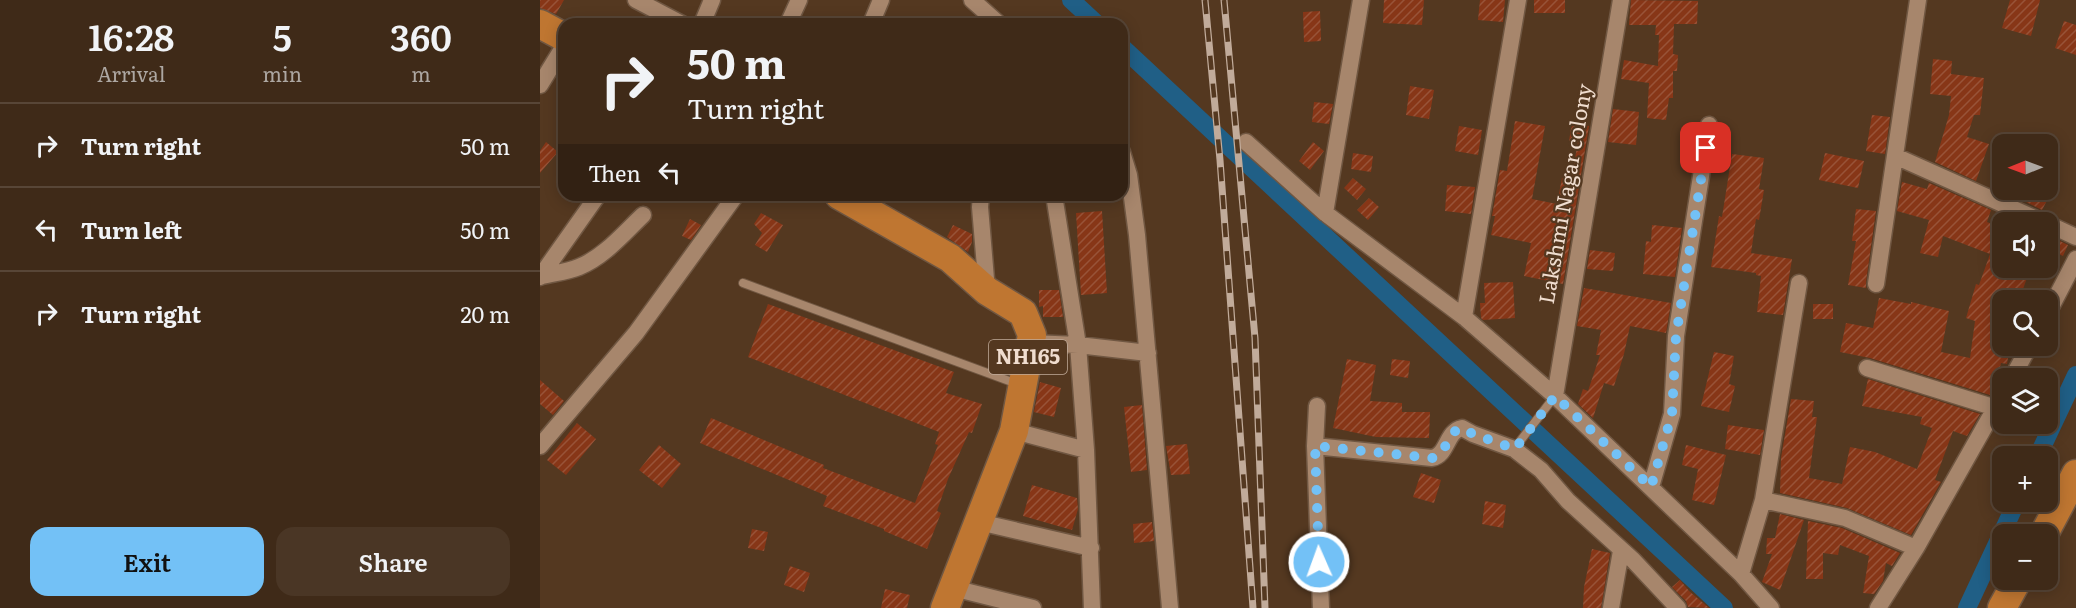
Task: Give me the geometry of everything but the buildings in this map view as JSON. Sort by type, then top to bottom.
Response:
[{"type":"highway","points":[[540,24],[558,34]]},
{"type":"highway","name":"NH165","points":[[850,201],[950,258],[987,291],[1023,313],[1032,335],[1014,431],[949,598]]},
{"type":"highway","points":[[2049,524],[2076,474]]},
{"type":"highway","points":[[2002,608],[2012,590]]},
{"type":"street","points":[[704,18],[712,0]]},
{"type":"street","points":[[792,18],[799,0]]},
{"type":"street","points":[[874,18],[881,0]]},
{"type":"street","points":[[972,0],[992,18]]},
{"type":"street","points":[[1325,213],[1361,0]]},
{"type":"street","points":[[1464,317],[1518,0]]},
{"type":"street","name":"Lakshmi Nagar colony","points":[[1555,396],[1622,0]]},
{"type":"street","points":[[1876,284],[1918,0]]},
{"type":"street","points":[[644,2],[672,18]]},
{"type":"street","points":[[540,86],[558,56]]},
{"type":"street","points":[[1651,487],[1672,414],[1676,336],[1710,125]]},
{"type":"street","points":[[1246,142],[1325,213],[1464,317],[1555,396],[1741,574],[1770,608]]},
{"type":"street","points":[[1895,156],[2021,212]]},
{"type":"street","points":[[1128,172],[1137,235],[1170,608]]},
{"type":"street","points":[[541,276],[594,201]]},
{"type":"street","points":[[540,446],[636,333],[732,201]]},
{"type":"street","points":[[980,201],[987,291]]},
{"type":"street","points":[[1055,201],[1078,345],[1086,450],[1092,608]]},
{"type":"street","points":[[541,276],[580,267],[591,261],[643,215]]},
{"type":"street","points":[[2058,229],[2076,237]]},
{"type":"street","points":[[2058,293],[2076,259]]},
{"type":"street","points":[[1741,574],[1763,500],[1799,283]]},
{"type":"street","points":[[1031,343],[1078,345],[1148,353]]},
{"type":"street","points":[[1867,369],[1992,400]]},
{"type":"street","points":[[1317,406],[1315,446],[1321,608]]},
{"type":"street","points":[[1878,608],[1916,548],[1992,416]]},
{"type":"street","points":[[1315,446],[1432,458],[1440,455],[1452,435],[1457,429],[1462,428],[1515,449],[1542,470],[1568,501],[1633,560],[1678,608]]},
{"type":"street","points":[[1014,431],[1086,450]]},
{"type":"street","points":[[1763,500],[1845,518],[1916,548]]},
{"type":"street","points":[[979,522],[1091,548]]},
{"type":"street","points":[[1611,608],[1621,551]]},
{"type":"street","points":[[949,598],[1033,608]]},
{"type":"lane","points":[[743,283],[1023,386]]},
{"type":"lane","points":[[1515,449],[1555,396]]},
{"type":"waterway","points":[[1071,0],[1090,18]]},
{"type":"waterway","points":[[1128,53],[1724,608]]},
{"type":"waterway","points":[[2043,446],[2076,375]]},
{"type":"waterway","points":[[1967,608],[2012,512]]},
{"type":"railway","points":[[1205,0],[1220,160],[1253,608]]},
{"type":"railway","points":[[1224,0],[1255,338],[1265,608]]},
{"type":"route","points":[[1319,562],[1315,446],[1432,458],[1440,455],[1452,435],[1457,429],[1462,428],[1515,449],[1555,396],[1651,487],[1672,414],[1676,336],[1706,148]]}]
